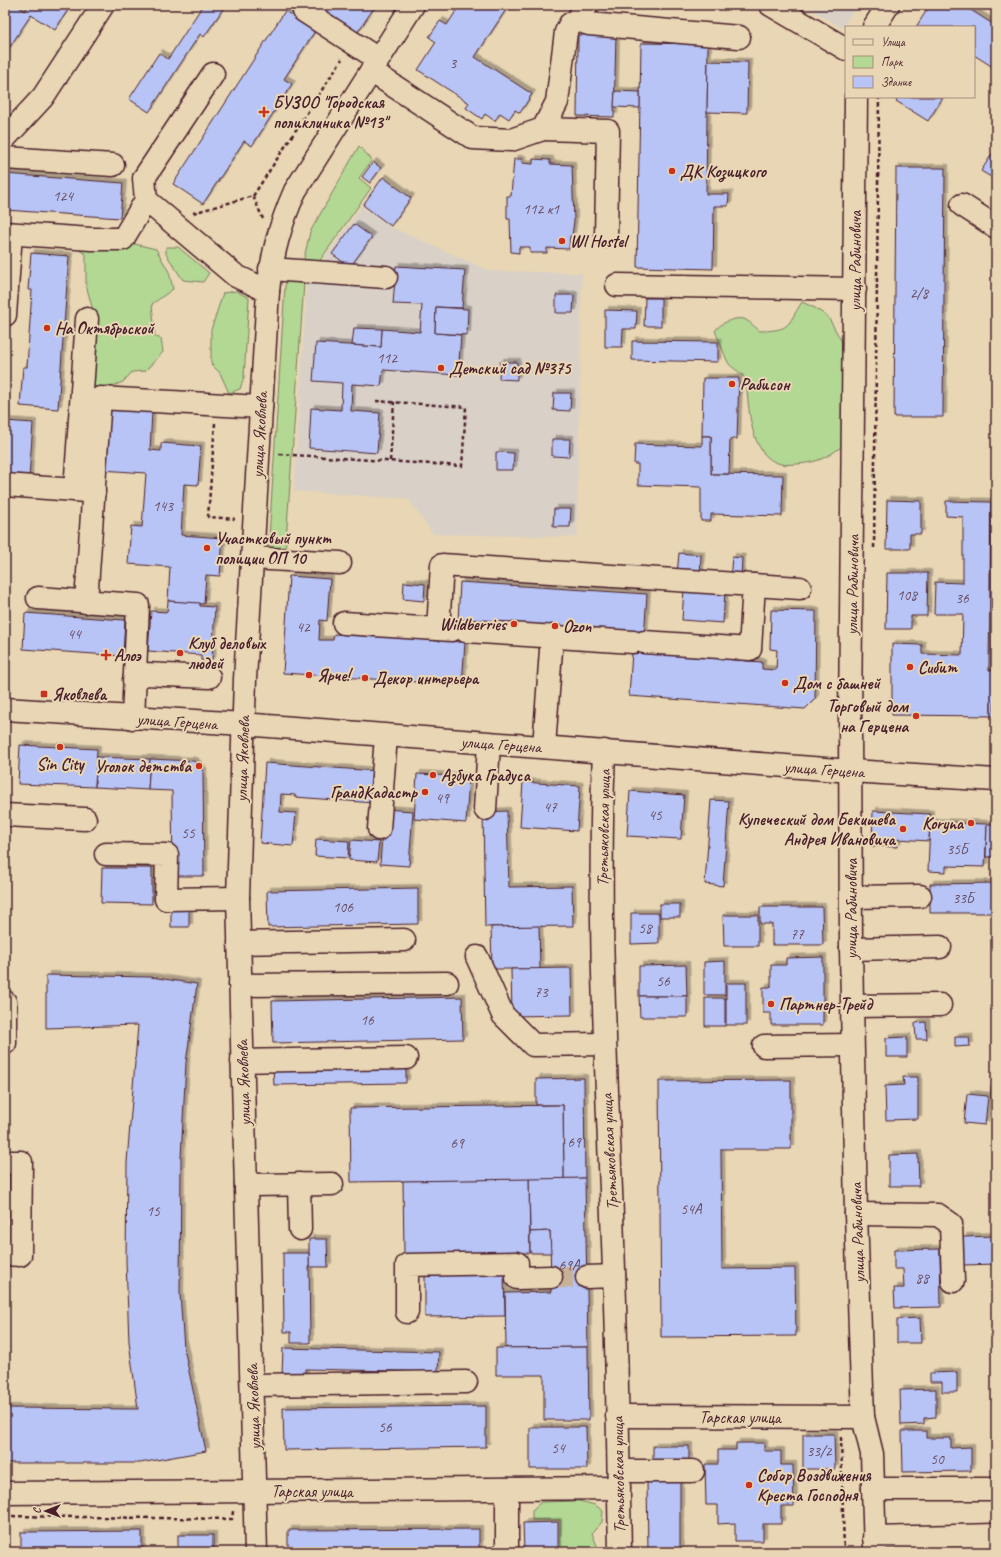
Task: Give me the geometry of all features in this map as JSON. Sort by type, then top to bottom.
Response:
[{"type":"street","points":[[5,138],[43,97],[103,5]]},
{"type":"street","points":[[308,5],[304,11],[353,43],[374,65],[473,138],[511,140],[543,129],[608,132],[606,236]]},
{"type":"street","name":"улица Яковлева","points":[[256,1552],[238,898],[243,724],[270,269],[282,220],[295,191],[413,5]]},
{"type":"street","points":[[771,5],[845,48]]},
{"type":"street","points":[[875,26],[888,5]]},
{"type":"street","points":[[543,129],[557,102],[566,32],[570,24],[582,12],[589,24],[739,37]]},
{"type":"street","points":[[5,315],[8,234],[91,239],[124,239],[146,200],[144,178],[213,74]]},
{"type":"street","name":"улица Рабиновича","points":[[856,98],[851,771],[852,1045],[863,1417],[872,1454],[874,1545]]},
{"type":"street","points":[[5,158],[113,165]]},
{"type":"street","points":[[146,200],[236,276],[268,291]]},
{"type":"street","points":[[962,205],[996,227]]},
{"type":"street","points":[[270,269],[386,277]]},
{"type":"street","points":[[617,285],[855,289]]},
{"type":"street","points":[[86,602],[84,491],[87,319]]},
{"type":"street","points":[[84,491],[100,398],[261,407]]},
{"type":"street","points":[[5,485],[84,491]]},
{"type":"street","points":[[252,558],[340,564]]},
{"type":"street","points":[[454,630],[442,565],[800,588]]},
{"type":"street","points":[[344,623],[750,649],[754,585]]},
{"type":"street","points":[[38,598],[138,606],[133,718]]},
{"type":"street","points":[[544,747],[552,636]]},
{"type":"street","points":[[134,680],[145,674],[209,677]]},
{"type":"street","name":"улица Герцена","points":[[5,708],[133,718],[243,724],[851,771],[996,780]]},
{"type":"street","points":[[379,829],[386,736]]},
{"type":"street","points":[[485,809],[489,744]]},
{"type":"street","name":"Третьяковская улица","points":[[604,751],[601,845],[604,1044],[614,1276],[620,1552]]},
{"type":"street","points":[[5,815],[85,819]]},
{"type":"street","points":[[106,854],[167,855],[166,899],[238,898]]},
{"type":"street","points":[[851,897],[920,896]]},
{"type":"street","points":[[239,943],[404,940]]},
{"type":"street","points":[[851,949],[940,947]]},
{"type":"street","points":[[477,957],[504,1015],[533,1045],[604,1044]]},
{"type":"street","points":[[240,986],[447,982]]},
{"type":"street","points":[[5,1002],[5,1043]]},
{"type":"street","points":[[852,1006],[940,1005]]},
{"type":"street","points":[[764,1046],[852,1045]]},
{"type":"street","points":[[242,1061],[406,1058]]},
{"type":"street","points":[[5,1162],[21,1162],[20,1254],[5,1254]]},
{"type":"street","points":[[300,1184],[300,1229]]},
{"type":"street","points":[[246,1185],[332,1184]]},
{"type":"street","points":[[856,1214],[938,1215],[951,1224],[954,1281]]},
{"type":"street","points":[[407,1312],[407,1265],[518,1263],[518,1278],[551,1278]]},
{"type":"street","points":[[587,1277],[614,1276]]},
{"type":"street","points":[[252,1385],[466,1382]]},
{"type":"street","name":"Тарская улица","points":[[617,1416],[863,1417]]},
{"type":"street","name":"Тарская улица","points":[[5,1493],[507,1489],[619,1479],[694,1470]]},
{"type":"street","points":[[507,1489],[507,1552]]},
{"type":"street","points":[[873,1489],[996,1489]]},
{"type":"street","points":[[874,1545],[996,1535]]},
{"type":"path","points":[[170,219],[253,196],[353,43]]},
{"type":"path","points":[[874,556],[879,98]]},
{"type":"path","points":[[253,196],[264,223]]},
{"type":"path","points":[[279,454],[462,466],[466,407],[376,401]]},
{"type":"path","points":[[390,461],[394,402]]},
{"type":"path","points":[[216,404],[208,517],[237,520]]},
{"type":"path","points":[[841,1434],[844,1552]]},
{"type":"path","points":[[5,1516],[232,1519]]},
{"type":"shaded area","points":[[804,5],[857,5],[842,28]]},
{"type":"shaded area","name":"Детский сад №375","points":[[362,206],[391,227],[490,271],[582,273],[577,537],[433,534],[408,499],[294,491],[307,282]]},
{"type":"green space","points":[[359,146],[372,160],[359,178],[371,188],[304,283],[285,555],[268,554],[285,286],[289,273],[303,263],[310,232]]},
{"type":"green space","points":[[120,227],[135,244],[156,249],[169,272],[173,289],[152,304],[155,336],[161,339],[163,352],[145,371],[132,372],[123,382],[97,392],[91,404],[89,340],[93,310],[86,285],[86,254],[42,230]]},
{"type":"green space","points":[[166,247],[178,247],[209,273],[203,282],[183,280],[166,254]]},
{"type":"green space","points":[[236,291],[249,298],[244,377],[240,389],[229,393],[220,373],[211,364],[211,330],[223,293]]},
{"type":"green space","points":[[802,302],[815,308],[828,317],[842,342],[841,447],[826,457],[815,461],[781,464],[770,459],[762,452],[753,429],[750,416],[746,380],[729,364],[715,331],[724,323],[740,319],[746,320],[760,331],[777,330],[783,328],[790,322]]},
{"type":"green space","points":[[579,1501],[595,1505],[603,1511],[602,1522],[592,1533],[597,1546],[597,1552],[560,1552],[560,1520],[532,1520],[532,1510],[541,1502]]},
{"type":"building","points":[[5,5],[16,5],[25,11],[29,5],[71,5],[55,30],[31,15],[5,54]]},
{"type":"building","points":[[203,5],[216,5],[223,9],[204,37],[200,34],[149,112],[129,99],[159,53],[168,59]]},
{"type":"building","points":[[324,5],[376,5],[355,36],[319,13]]},
{"type":"building","points":[[460,5],[509,5],[475,57],[532,94],[520,113],[515,110],[509,119],[500,113],[495,121],[485,114],[482,119],[466,108],[469,103],[418,70],[436,42],[429,37],[440,21],[447,25]]},
{"type":"building","points":[[930,5],[963,5],[996,26],[996,69],[975,56],[975,26],[917,26]]},
{"type":"building","points":[[285,11],[315,31],[284,79],[292,84],[252,146],[244,141],[203,204],[173,184]]},
{"type":"building","points":[[578,35],[616,35],[614,117],[577,116]]},
{"type":"building","name":"ДК Козицкого","points":[[641,43],[708,44],[706,194],[729,194],[728,206],[714,206],[713,269],[637,267]]},
{"type":"building","points":[[708,61],[748,62],[747,113],[707,112]]},
{"type":"building","points":[[615,91],[640,92],[640,108],[614,107]]},
{"type":"building","points":[[898,98],[942,98],[928,121],[896,101]]},
{"type":"building","points":[[992,154],[996,156],[996,180],[981,171]]},
{"type":"building","points":[[514,159],[522,159],[522,163],[533,164],[533,159],[550,160],[550,164],[572,165],[574,221],[572,236],[570,236],[569,249],[547,248],[547,253],[530,253],[530,247],[519,247],[519,253],[511,252],[510,219],[507,219],[507,196],[511,196]]},
{"type":"building","points":[[373,162],[381,168],[370,183],[362,177]]},
{"type":"building","points":[[896,168],[945,168],[943,417],[894,417]]},
{"type":"building","points":[[5,174],[123,183],[120,218],[5,210]]},
{"type":"building","points":[[383,177],[411,198],[391,226],[363,205]]},
{"type":"building","points":[[354,224],[372,237],[350,267],[332,254]]},
{"type":"building","name":"На Октябрьской","points":[[31,253],[69,256],[58,409],[20,406],[23,367],[27,367],[32,290],[28,290]]},
{"type":"building","points":[[396,266],[465,270],[462,308],[436,307],[435,333],[461,335],[458,375],[383,370],[381,386],[352,384],[351,411],[380,413],[377,453],[309,448],[311,408],[341,410],[342,383],[313,381],[316,343],[381,347],[382,329],[420,332],[422,305],[393,304]]},
{"type":"building","points":[[556,295],[574,295],[573,313],[556,313]]},
{"type":"building","points":[[645,298],[661,298],[661,326],[644,326]]},
{"type":"building","points":[[436,307],[468,309],[467,335],[435,333]]},
{"type":"building","points":[[605,310],[637,311],[636,329],[623,329],[622,347],[605,347]]},
{"type":"building","points":[[354,328],[382,329],[381,347],[352,345]]},
{"type":"building","points":[[632,341],[718,342],[718,362],[632,360]]},
{"type":"building","points":[[500,362],[517,362],[517,380],[499,379]]},
{"type":"building","points":[[703,378],[739,378],[737,439],[730,439],[729,474],[711,474],[711,436],[702,436]]},
{"type":"building","points":[[554,393],[571,393],[570,411],[553,410]]},
{"type":"building","points":[[109,409],[152,412],[150,450],[161,451],[161,443],[201,446],[198,485],[184,484],[181,535],[223,538],[220,576],[206,575],[204,604],[168,601],[170,567],[128,564],[131,526],[142,527],[146,473],[102,470]]},
{"type":"building","points":[[5,421],[33,423],[29,479],[5,477]]},
{"type":"building","points":[[702,436],[711,436],[711,474],[783,475],[782,516],[711,514],[711,521],[701,521],[701,487],[638,485],[638,464],[634,464],[635,444],[702,446]]},
{"type":"building","points":[[552,439],[570,439],[569,457],[552,456]]},
{"type":"building","points":[[496,452],[514,453],[513,470],[496,470]]},
{"type":"building","points":[[887,500],[921,501],[921,534],[910,534],[910,549],[886,549]]},
{"type":"building","points":[[946,501],[991,502],[989,670],[995,670],[994,716],[892,715],[892,644],[922,645],[922,654],[962,655],[963,614],[934,614],[935,582],[963,583],[963,517],[946,516]]},
{"type":"building","points":[[554,509],[571,509],[570,527],[553,527]]},
{"type":"building","points":[[679,553],[701,555],[700,576],[677,575]]},
{"type":"building","points":[[732,557],[742,558],[741,580],[730,579]]},
{"type":"building","points":[[887,573],[928,573],[927,616],[911,616],[911,629],[886,629]]},
{"type":"building","points":[[289,576],[330,579],[327,621],[320,620],[319,640],[333,640],[334,634],[465,642],[462,685],[283,673]]},
{"type":"building","points":[[404,582],[425,584],[424,601],[403,599]]},
{"type":"building","points":[[460,582],[647,594],[643,653],[466,621],[465,642],[457,642]]},
{"type":"building","points":[[684,588],[725,591],[723,623],[682,620]]},
{"type":"building","points":[[168,601],[200,603],[200,606],[215,607],[212,661],[201,660],[201,655],[148,651],[151,611],[167,612]]},
{"type":"building","points":[[771,610],[816,611],[815,699],[805,709],[629,696],[632,652],[762,662],[762,669],[776,670],[777,650],[770,649]]},
{"type":"building","points":[[25,613],[125,620],[123,656],[23,649]]},
{"type":"building","points":[[20,745],[97,749],[95,787],[18,784]]},
{"type":"building","points":[[97,757],[150,759],[148,790],[95,787]]},
{"type":"building","points":[[150,759],[194,761],[203,771],[204,876],[173,876],[172,791],[148,790]]},
{"type":"building","points":[[265,763],[376,771],[374,803],[295,797],[295,795],[281,794],[280,812],[296,813],[293,846],[260,843]]},
{"type":"building","points":[[417,774],[469,777],[466,823],[414,819]]},
{"type":"building","points":[[523,782],[580,786],[577,831],[520,827]]},
{"type":"building","points":[[630,791],[684,795],[681,839],[627,836]]},
{"type":"building","points":[[711,800],[729,801],[723,886],[705,884]]},
{"type":"building","points":[[384,809],[413,811],[409,866],[380,864]]},
{"type":"building","points":[[507,811],[509,887],[572,886],[573,926],[485,927],[483,812]]},
{"type":"building","points":[[873,811],[930,814],[929,841],[898,839],[897,847],[872,846]]},
{"type":"building","points":[[930,822],[987,824],[985,867],[946,866],[946,872],[928,871]]},
{"type":"building","points":[[987,824],[996,824],[996,857],[986,857]]},
{"type":"building","points":[[316,839],[349,841],[348,858],[315,856]]},
{"type":"building","points":[[351,840],[379,842],[377,862],[349,860]]},
{"type":"building","points":[[102,868],[152,868],[152,904],[101,903]]},
{"type":"building","points":[[996,883],[996,913],[930,913],[930,884]]},
{"type":"building","points":[[418,888],[418,924],[268,927],[267,891]]},
{"type":"building","points":[[660,904],[680,904],[680,917],[660,917]]},
{"type":"building","points":[[760,907],[822,907],[823,945],[772,945],[772,924],[760,924]]},
{"type":"building","points":[[171,909],[189,909],[189,927],[171,927]]},
{"type":"building","points":[[631,913],[659,913],[659,943],[631,944]]},
{"type":"building","points":[[723,915],[758,915],[758,946],[724,946]]},
{"type":"building","points":[[539,926],[540,969],[492,969],[491,927]]},
{"type":"building","points":[[823,957],[823,1025],[771,1025],[771,1013],[763,1013],[763,987],[771,987],[771,965],[786,965],[786,958]]},
{"type":"building","points":[[725,961],[725,995],[704,995],[704,962]]},
{"type":"building","points":[[686,965],[687,996],[639,996],[639,966]]},
{"type":"building","points":[[571,968],[572,1015],[512,1016],[511,969]]},
{"type":"building","points":[[46,975],[151,977],[197,984],[186,1063],[181,1158],[180,1294],[184,1348],[206,1451],[140,1463],[5,1463],[5,1408],[138,1409],[129,1342],[126,1261],[127,1162],[138,1025],[46,1028]]},
{"type":"building","points":[[726,983],[746,983],[746,1025],[726,1025]]},
{"type":"building","points":[[639,996],[687,996],[687,1017],[640,1017]]},
{"type":"building","points":[[462,997],[463,1039],[273,1043],[272,1001]]},
{"type":"building","points":[[705,998],[725,998],[725,1026],[705,1026]]},
{"type":"building","points":[[926,1022],[927,1039],[916,1039],[915,1023]]},
{"type":"building","points":[[907,1037],[907,1057],[886,1057],[886,1038]]},
{"type":"building","points":[[955,1037],[969,1037],[970,1046],[955,1047]]},
{"type":"building","points":[[406,1066],[406,1083],[274,1085],[273,1068]]},
{"type":"building","points":[[903,1077],[918,1077],[918,1119],[886,1120],[885,1086],[904,1085]]},
{"type":"building","points":[[584,1078],[585,1178],[564,1179],[563,1105],[536,1105],[536,1079]]},
{"type":"building","points":[[791,1080],[791,1149],[721,1149],[722,1269],[795,1268],[796,1336],[661,1337],[659,1081]]},
{"type":"building","points":[[991,1086],[996,1086],[996,1143],[992,1143]]},
{"type":"building","points":[[967,1094],[988,1096],[985,1125],[964,1123]]},
{"type":"building","points":[[563,1105],[564,1179],[351,1182],[350,1108]]},
{"type":"building","points":[[918,1154],[919,1186],[889,1186],[889,1155]]},
{"type":"building","points":[[585,1178],[588,1347],[506,1348],[505,1293],[551,1292],[550,1231],[530,1232],[529,1179]]},
{"type":"building","points":[[529,1179],[530,1253],[404,1255],[403,1181]]},
{"type":"building","points":[[550,1231],[551,1253],[530,1253],[530,1232]]},
{"type":"building","points":[[996,1236],[996,1264],[963,1265],[963,1237]]},
{"type":"building","points":[[309,1239],[327,1239],[328,1267],[309,1267]]},
{"type":"building","points":[[940,1249],[941,1307],[895,1308],[894,1288],[904,1288],[903,1269],[894,1269],[894,1250]]},
{"type":"building","points":[[283,1253],[309,1253],[310,1343],[291,1343],[291,1332],[284,1332]]},
{"type":"building","points":[[504,1273],[505,1316],[425,1317],[425,1274]]},
{"type":"building","points":[[920,1318],[921,1343],[897,1343],[897,1319]]},
{"type":"building","points":[[588,1347],[589,1420],[544,1420],[544,1375],[496,1375],[496,1348]]},
{"type":"building","points":[[283,1348],[439,1352],[438,1372],[305,1369],[305,1376],[282,1376]]},
{"type":"building","points":[[957,1372],[957,1392],[942,1392],[942,1382],[930,1382],[930,1373]]},
{"type":"building","points":[[936,1389],[936,1417],[924,1418],[924,1424],[901,1425],[900,1390]]},
{"type":"building","points":[[486,1406],[486,1447],[284,1450],[283,1408]]},
{"type":"building","points":[[530,1427],[586,1427],[587,1469],[530,1469]]},
{"type":"building","points":[[902,1431],[926,1431],[926,1438],[951,1438],[951,1448],[971,1447],[971,1471],[903,1472]]},
{"type":"building","points":[[803,1434],[834,1434],[835,1469],[803,1469]]},
{"type":"building","name":"Собор Воздвижения Креста Господня","points":[[736,1443],[764,1443],[764,1451],[781,1451],[781,1465],[793,1465],[794,1506],[781,1506],[781,1524],[763,1524],[763,1541],[735,1541],[735,1523],[718,1524],[718,1505],[706,1505],[705,1464],[718,1464],[718,1450],[736,1450]]},
{"type":"building","points":[[653,1446],[689,1446],[689,1461],[653,1461]]},
{"type":"building","points":[[647,1480],[680,1480],[680,1552],[648,1552]]},
{"type":"building","points":[[558,1522],[558,1552],[524,1552],[523,1523]]},
{"type":"building","points":[[479,1529],[479,1552],[288,1552],[288,1530]]},
{"type":"building","points":[[142,1531],[142,1552],[21,1552],[21,1532]]},
{"type":"building","points":[[178,1535],[213,1535],[213,1552],[178,1552]]},
{"type":"tunnel","points":[[551,1277],[587,1277]]},
{"type":"place","name":"БУЗОО \"Городская поликлиника №13\"","points":[[264,112]]},
{"type":"place","name":"ДК Козицкого","points":[[672,171]]},
{"type":"place","name":"Wl Hostel","points":[[562,241]]},
{"type":"place","name":"На Октябрьской","points":[[47,328]]},
{"type":"place","name":"Детский сад №375","points":[[441,368]]},
{"type":"place","name":"Рабисон","points":[[732,384]]},
{"type":"place","name":"Участковый пункт полиции ОП 10","points":[[207,548]]},
{"type":"place","name":"Wildberries","points":[[514,624]]},
{"type":"place","name":"Ozon","points":[[555,626]]},
{"type":"place","name":"Клуб деловых людей","points":[[180,653]]},
{"type":"place","name":"Алоэ","points":[[106,655]]},
{"type":"place","name":"Сибит","points":[[910,667]]},
{"type":"place","name":"Ярче!","points":[[309,675]]},
{"type":"place","name":"Декор интерьера","points":[[365,678]]},
{"type":"place","name":"Дом с башней","points":[[785,683]]},
{"type":"place","name":"Яковлева","points":[[44,694]]},
{"type":"place","name":"Торговый дом на Герцена","points":[[916,716]]},
{"type":"place","name":"Sin City","points":[[60,747]]},
{"type":"place","name":"Уголок детства","points":[[199,766]]},
{"type":"place","name":"Азбука Градуса","points":[[433,775]]},
{"type":"place","name":"ГрандКадастр","points":[[425,792]]},
{"type":"place","name":"Koryna","points":[[971,823]]},
{"type":"place","name":"Купеческий дом Бекишева Андрея Ивановича","points":[[903,829]]},
{"type":"place","name":"Партнер-Трейд","points":[[771,1004]]},
{"type":"place","name":"Собор Воздвижения Креста Господня","points":[[749,1485]]}]
